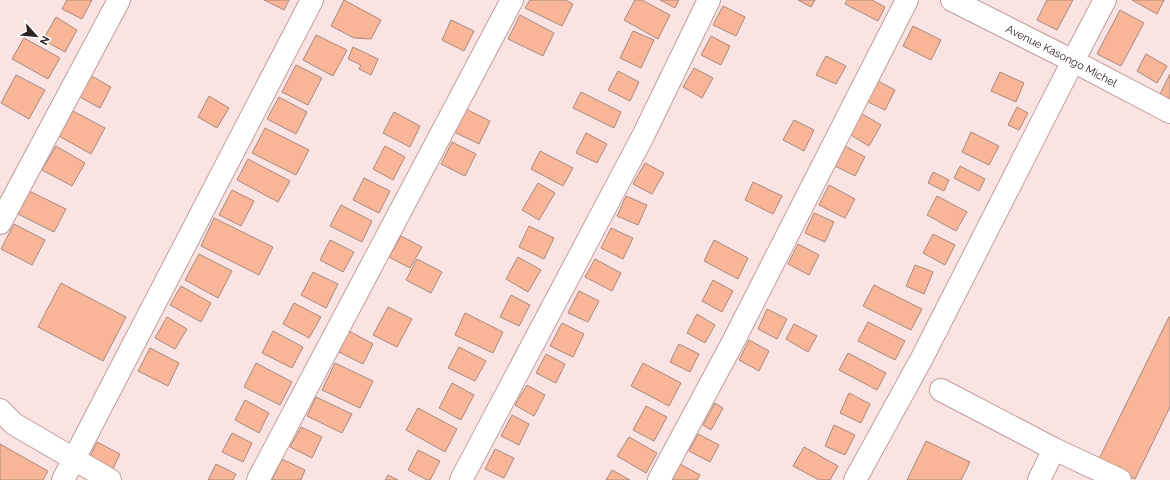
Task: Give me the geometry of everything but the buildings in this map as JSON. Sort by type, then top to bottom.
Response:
[{"type":"street","points":[[0,223],[119,0]]},
{"type":"street","points":[[63,480],[73,458],[312,0]]},
{"type":"street","points":[[258,480],[512,0]]},
{"type":"street","points":[[461,480],[643,136],[709,0]]},
{"type":"street","points":[[659,480],[732,342],[907,0]]},
{"type":"street","name":"Avenue Kasongo Michel","points":[[952,0],[1170,112]]},
{"type":"street","points":[[855,480],[922,358],[1105,0]]},
{"type":"street","points":[[941,390],[1054,449],[1120,480]]},
{"type":"street","points":[[0,410],[14,424],[110,480]]},
{"type":"street","points":[[1039,480],[1054,449]]}]
